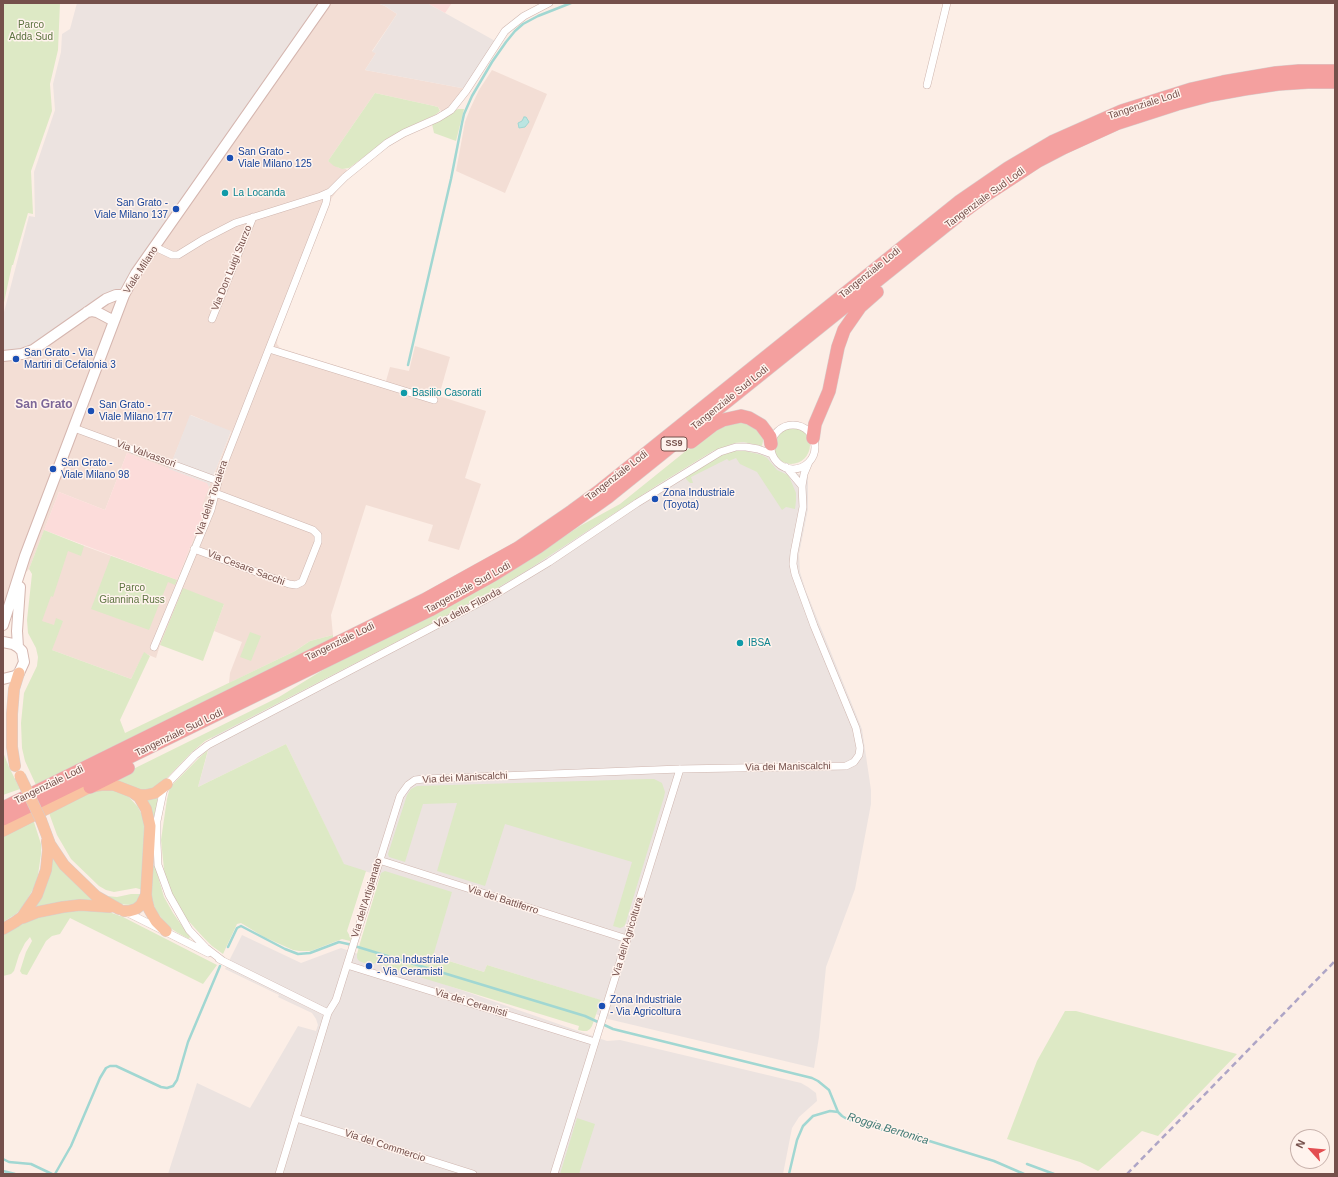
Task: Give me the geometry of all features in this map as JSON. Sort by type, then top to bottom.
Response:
[{"type":"highway","name":"Tangenziale Lodi","points":[[3,808],[426,599],[518,548],[598,492],[960,201],[1008,168],[1046,145],[1122,110],[1192,89],[1276,73],[1299,71],[1335,71]]},
{"type":"highway","name":"Tangenziale Sud Lodi","points":[[3,819],[430,610],[527,554],[583,516],[954,219],[986,195],[1038,160],[1118,123],[1211,95],[1244,89],[1308,82],[1335,82]]},
{"type":"highway","points":[[813,438],[815,424],[829,390],[840,339],[851,319],[868,299],[929,249],[954,219]]},
{"type":"highway","points":[[583,516],[600,510],[620,498],[701,434],[723,420],[741,416],[755,420],[765,428],[770,437],[772,449]]},
{"type":"highway","points":[[90,787],[241,713],[266,695],[272,688]]},
{"type":"main road","points":[[18,771],[12,747],[12,714],[14,689],[19,672]]},
{"type":"main road","points":[[3,728],[18,771],[41,820],[50,844],[59,858],[84,886],[96,896],[121,910]]},
{"type":"main road","points":[[3,831],[90,787],[108,785],[121,787],[146,795],[155,793],[167,784]]},
{"type":"main road","points":[[131,791],[139,797],[146,809],[150,826],[146,894],[149,908],[153,916],[166,931]]},
{"type":"main road","points":[[15,922],[27,911],[41,887],[48,860],[45,832]]},
{"type":"main road","points":[[3,929],[38,912],[63,907],[94,905],[129,911],[136,909],[141,905],[146,894]]},
{"type":"street","name":"Viale Milano","points":[[22,571],[25,556],[124,295],[136,273],[325,3]]},
{"type":"street","points":[[155,247],[172,255],[178,255],[204,239],[235,223],[326,194],[387,143],[451,110],[466,91],[499,39],[514,23],[549,3]]},
{"type":"street","points":[[927,85],[947,3]]},
{"type":"street","name":"Via della Tovaiera","points":[[154,647],[211,510],[218,481],[326,203],[326,194]]},
{"type":"street","name":"Via Don Luigi Sturzo","points":[[212,319],[253,217]]},
{"type":"street","points":[[3,356],[22,354],[33,350],[111,296],[121,294],[124,295]]},
{"type":"street","points":[[87,312],[97,312],[114,321]]},
{"type":"street","points":[[269,349],[434,400]]},
{"type":"street","points":[[789,425],[801,426],[807,430],[813,438],[814,450],[804,474],[802,486],[786,467],[777,462],[772,449],[776,433],[780,429],[789,425]]},
{"type":"street","name":"Via Valvassori","points":[[74,428],[218,481]]},
{"type":"street","name":"Via della Filanda","points":[[167,784],[195,755],[208,745],[496,594],[549,562],[637,503],[720,452],[736,447],[772,449]]},
{"type":"street","points":[[786,467],[798,468],[809,462]]},
{"type":"street","name":"Via dei Maniscalchi","points":[[408,785],[415,780],[424,779],[680,769],[846,766],[854,762],[860,748],[856,728],[814,626],[795,574],[793,564],[803,508],[802,486]]},
{"type":"street","name":"Via Cesare Sacchi","points":[[194,548],[289,584],[296,585],[304,580],[318,542],[318,534],[312,530],[216,493]]},
{"type":"street","points":[[3,625],[22,571]]},
{"type":"street","points":[[18,647],[17,631],[22,571]]},
{"type":"street","points":[[3,642],[14,644],[18,647],[24,657],[24,662],[19,672],[14,676],[4,678]]},
{"type":"street","name":"Via dell'Agricoltura","points":[[554,1174],[680,769]]},
{"type":"street","points":[[167,784],[161,799],[157,821],[157,854],[161,875],[172,903],[189,930],[206,948],[223,961]]},
{"type":"street","name":"Via dell'Artigianato","points":[[279,1174],[328,1013],[336,1000],[400,796],[408,785]]},
{"type":"street","name":"Via dei Battiferro","points":[[379,860],[627,939]]},
{"type":"street","points":[[121,910],[166,931],[328,1013]]},
{"type":"street","name":"Via dei Ceramisti","points":[[347,965],[595,1042]]},
{"type":"street","name":"Via del Commercio","points":[[296,1118],[473,1174]]},
{"type":"shaded area","points":[[77,3],[324,3],[123,294],[43,342],[3,355],[3,316],[29,216],[35,217],[34,172],[55,110],[53,84],[61,52],[62,34],[70,29]]},
{"type":"shaded area","points":[[325,3],[377,3],[385,6],[397,14],[372,51],[376,53],[365,70],[467,89],[443,114],[438,107],[375,93],[328,161],[339,168],[346,169],[351,176],[331,199],[278,334],[277,344],[280,348],[386,381],[390,367],[409,371],[415,346],[450,357],[439,396],[486,411],[465,478],[481,484],[459,550],[428,541],[433,525],[366,505],[331,615],[333,635],[310,641],[295,651],[229,683],[230,673],[242,642],[214,631],[224,604],[160,645],[156,658],[144,653],[131,679],[52,650],[34,630],[68,540],[177,580],[206,508],[201,506],[231,432],[191,415],[169,469],[127,453],[105,510],[59,492],[29,569],[11,588],[3,608],[3,357]]},
{"type":"shaded area","points":[[377,3],[427,3],[497,42],[467,89],[365,70],[376,53],[372,52],[397,14],[385,6]]},
{"type":"shaded area","points":[[427,3],[452,3],[445,13]]},
{"type":"shaded area","points":[[492,70],[547,94],[505,193],[456,171],[465,122],[479,90]]},
{"type":"shaded area","points":[[190,415],[231,431],[209,487],[207,483],[169,469]]},
{"type":"shaded area","points":[[743,442],[762,446],[772,461],[778,466],[785,470],[808,477],[808,509],[799,554],[800,572],[806,591],[862,729],[871,790],[871,804],[855,889],[826,967],[819,1037],[814,1068],[608,1019],[596,1014],[600,1000],[487,965],[484,972],[433,956],[381,873],[381,876],[344,865],[286,744],[198,787],[212,737],[460,609],[494,590],[713,451],[728,444]]},
{"type":"shaded area","points":[[127,453],[208,483],[209,487],[202,506],[206,508],[177,580],[44,530],[59,492],[105,510]]},
{"type":"shaded area","points":[[242,935],[301,963],[341,948],[607,1041],[620,1040],[801,1083],[816,1093],[817,1101],[799,1117],[792,1128],[783,1174],[168,1174],[197,1083],[250,1108],[298,1026],[316,1031],[318,1025],[312,1013],[225,969]]},
{"type":"green space","name":"Parco Adda Sud","points":[[3,3],[60,3],[58,50],[50,84],[52,111],[31,171],[33,214],[28,213],[12,265],[3,307]]},
{"type":"green space","points":[[375,93],[438,107],[440,111],[384,142],[349,168],[342,169],[334,166],[328,161]]},
{"type":"green space","points":[[458,109],[464,109],[456,141],[434,133],[432,124]]},
{"type":"green space","points":[[749,422],[764,436],[762,446],[743,442],[735,443],[713,451],[494,590],[205,741],[192,752],[158,787],[142,791],[115,780],[115,778],[279,697],[331,665],[513,570],[580,526],[620,504],[692,446],[728,423]]},
{"type":"green space","points":[[791,426],[804,432],[810,445],[804,458],[791,464],[778,458],[772,445],[778,432]]},
{"type":"green space","points":[[745,451],[762,455],[767,458],[777,470],[788,475],[796,493],[795,509],[786,507],[782,510],[757,472],[740,464],[736,458],[729,461],[727,459],[691,477],[693,483],[690,483],[686,479],[686,477],[714,459],[729,452]]},
{"type":"green space","points":[[44,530],[84,546],[81,556],[68,551],[53,597],[51,596],[42,621],[54,625],[56,618],[63,621],[52,650],[131,679],[144,652],[150,656],[120,720],[125,733],[295,651],[310,641],[333,635],[333,638],[36,785],[25,761],[22,748],[21,723],[24,693],[37,666],[38,657],[36,648],[28,633],[27,620],[32,574],[29,569]]},
{"type":"green space","name":"Parco Giannina Russ","points":[[111,556],[177,580],[175,585],[168,582],[149,630],[91,609]]},
{"type":"green space","points":[[183,588],[224,604],[203,661],[160,645]]},
{"type":"green space","points":[[250,632],[261,636],[251,661],[240,657]]},
{"type":"green space","points":[[286,744],[344,864],[366,871],[347,931],[351,938],[350,941],[342,939],[311,951],[299,951],[293,950],[264,937],[241,923],[237,924],[223,954],[212,946],[184,916],[170,891],[166,880],[161,840],[170,787],[208,750],[198,787]]},
{"type":"green space","points":[[3,752],[20,789],[3,795]]},
{"type":"green space","points":[[654,779],[662,783],[665,792],[664,797],[625,925],[620,928],[613,926],[632,862],[505,824],[485,886],[437,871],[457,803],[423,804],[405,862],[389,857],[388,854],[407,795],[411,789],[417,786]]},
{"type":"green space","points":[[107,788],[127,795],[138,807],[145,821],[143,890],[136,888],[114,892],[99,886],[71,859],[57,835],[49,813],[92,790]]},
{"type":"green space","points":[[157,798],[158,800],[153,818],[146,800]]},
{"type":"green space","points":[[33,819],[41,844],[38,875],[35,886],[22,908],[16,914],[3,922],[3,834]]},
{"type":"green space","points":[[53,854],[96,900],[34,909],[45,889]]},
{"type":"green space","points":[[153,865],[155,866],[164,897],[190,937],[189,939],[167,926],[155,909],[151,896]]},
{"type":"green space","points":[[385,871],[452,892],[433,956],[484,972],[487,965],[601,1000],[590,1029],[587,1031],[578,1030],[579,1026],[374,963],[372,966],[359,961],[357,954],[360,943],[381,873]]},
{"type":"green space","points":[[131,894],[141,894],[135,904],[131,905],[118,904],[107,896],[117,897]]},
{"type":"green space","points":[[74,910],[109,912],[123,917],[217,965],[203,984],[70,918],[60,934],[52,936],[46,941],[27,975],[22,974],[20,971],[26,952],[32,941],[30,937],[19,955],[14,971],[11,974],[3,976],[3,934],[32,918]]},
{"type":"green space","points":[[1065,1011],[1076,1011],[1237,1054],[1158,1136],[1142,1131],[1098,1171],[1080,1162],[1007,1139],[1037,1061]]},
{"type":"green space","points":[[577,1118],[595,1124],[579,1174],[560,1174]]},
{"type":"water","points":[[524,117],[526,117],[529,122],[525,127],[519,128],[518,123],[522,121]]},
{"type":"waterway","points":[[408,365],[451,179],[464,114],[472,96],[492,62],[515,31],[523,24],[538,16],[571,3]]},
{"type":"waterway","points":[[228,947],[237,928],[241,926],[285,949],[298,954],[310,953],[339,942],[348,944],[585,1016],[613,1029],[812,1078],[829,1090],[838,1112]]},
{"type":"waterway","points":[[55,1174],[71,1146],[100,1078],[106,1068],[116,1066],[161,1087],[167,1088],[173,1086],[177,1080],[188,1042],[220,966]]},
{"type":"waterway","name":"Roggia Bertonica","points":[[789,1174],[797,1140],[803,1126],[813,1116],[830,1111],[838,1112],[847,1119],[883,1130],[910,1135],[994,1161],[1024,1174]]},
{"type":"waterway","name":"Roggia Bertonica","points":[[3,1159],[9,1162],[31,1164],[52,1174]]},
{"type":"waterway","points":[[1027,1164],[1054,1174]]},
{"type":"waterway","points":[[3,1171],[15,1174]]},
{"type":"railway","points":[[1127,1174],[1335,961]]},
{"type":"place","name":"San Grato - Viale Milano 125","points":[[230,158]]},
{"type":"place","name":"La Locanda","points":[[225,193]]},
{"type":"place","name":"San Grato - Viale Milano 137","points":[[176,209]]},
{"type":"place","name":"San Grato - Via Martiri di Cefalonia 3","points":[[16,359]]},
{"type":"place","name":"Basilio Casorati","points":[[404,393]]},
{"type":"place","name":"San Grato - Viale Milano 177","points":[[91,411]]},
{"type":"place","name":"San Grato - Viale Milano 98","points":[[53,469]]},
{"type":"place","name":"Zona Industriale (Toyota)","points":[[655,499]]},
{"type":"place","name":"IBSA","points":[[740,643]]},
{"type":"place","name":"Zona Industriale - Via Ceramisti","points":[[369,966]]},
{"type":"place","name":"Zona Industriale - Via Agricoltura","points":[[602,1006]]},
{"type":"district","name":"San Grato","points":[[44,405]]}]
